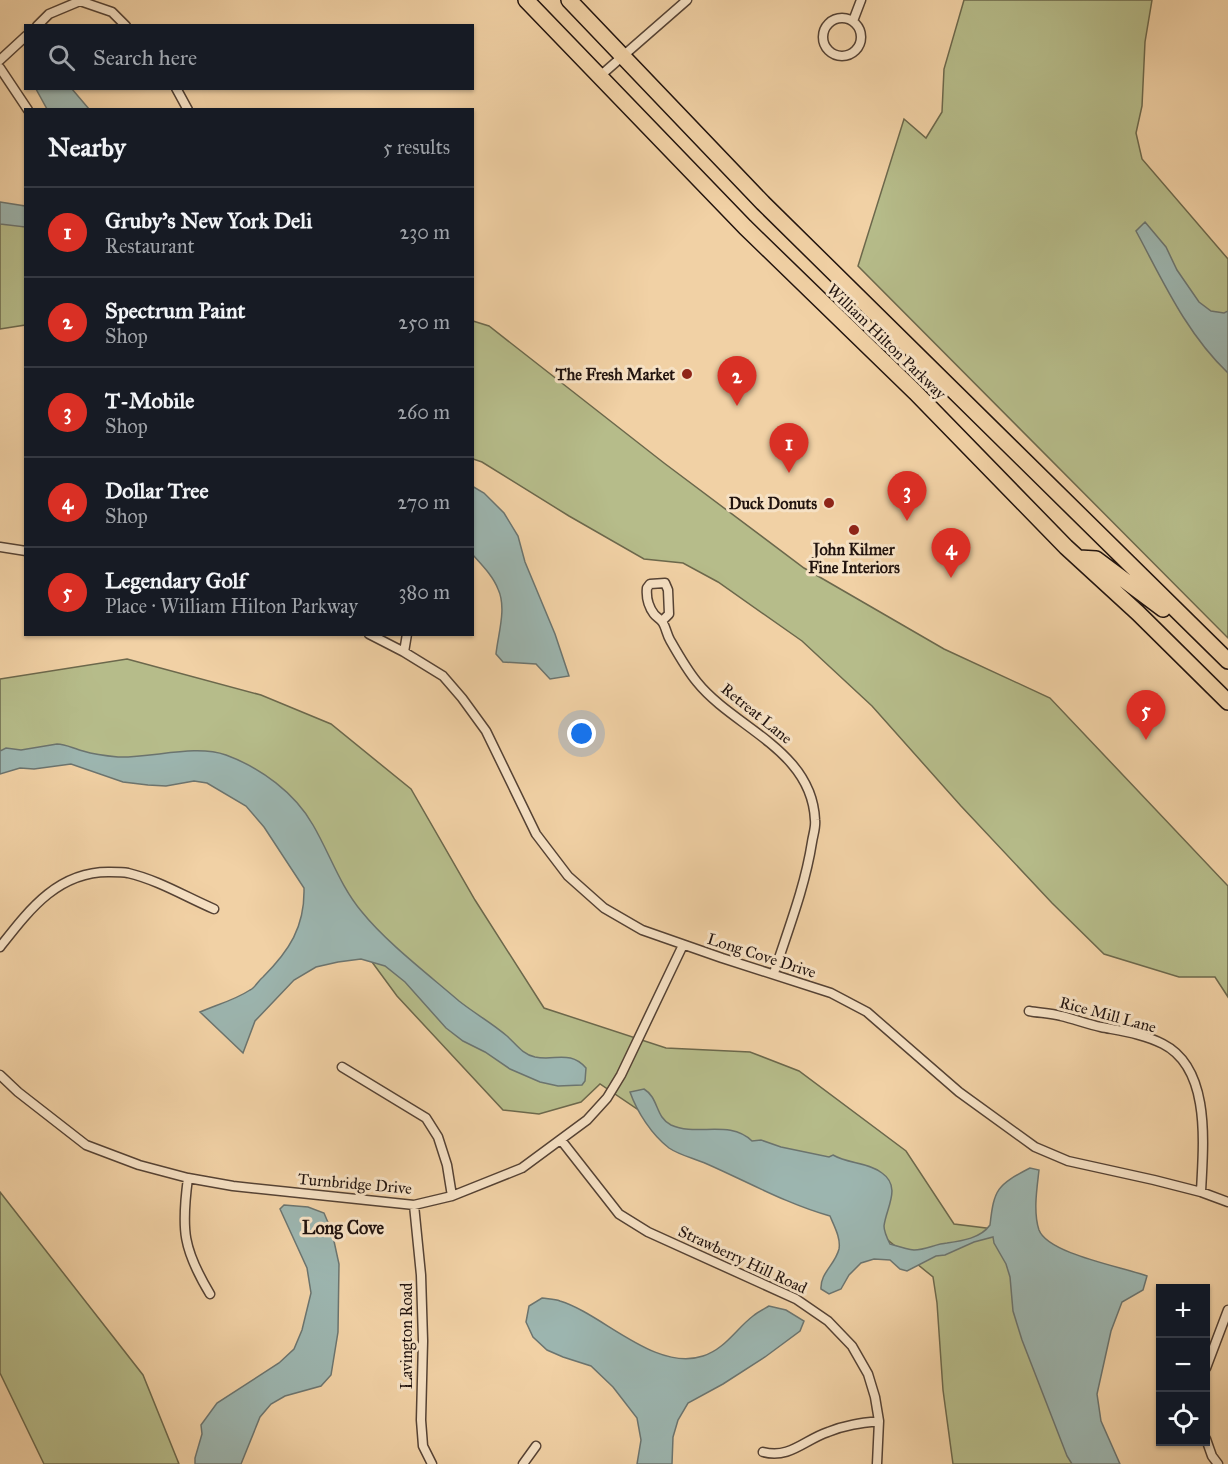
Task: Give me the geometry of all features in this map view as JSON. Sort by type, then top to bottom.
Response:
[{"type":"highway","name":"William Hilton Parkway","points":[[526,0],[745,227],[915,392],[1079,558],[1228,702]]},
{"type":"highway","name":"William Hilton Parkway","points":[[569,0],[764,202],[1228,662]]},
{"type":"highway","points":[[1079,558],[1096,559],[1204,639]]},
{"type":"street","points":[[600,76],[687,0]]},
{"type":"street","points":[[854,21],[839,17],[826,25],[823,39],[830,52],[844,56],[857,48],[861,34],[854,21],[861,0]]},
{"type":"street","points":[[39,24],[49,14],[80,1],[112,12],[124,24]]},
{"type":"street","points":[[0,60],[24,38]]},
{"type":"street","points":[[0,68],[3,77],[26,108]]},
{"type":"street","points":[[177,90],[187,108]]},
{"type":"street","points":[[0,547],[24,552]]},
{"type":"street","name":"Retreat Lane","points":[[662,621],[669,639],[698,683],[786,757],[810,796],[815,820],[810,854],[799,897],[774,973]]},
{"type":"street","name":"Long Cove Drive","points":[[373,636],[443,676],[462,698],[486,731],[536,834],[568,876],[604,908],[642,930],[831,993],[867,1012],[959,1092],[1035,1147],[1068,1161],[1201,1192],[1228,1202]]},
{"type":"street","points":[[404,652],[406,636]]},
{"type":"street","points":[[0,947],[39,899],[60,885],[83,875],[127,872],[214,909]]},
{"type":"street","name":"Turnbridge Drive","points":[[0,1075],[18,1092],[86,1145],[139,1165],[188,1178],[233,1186],[414,1205],[452,1196],[522,1168],[586,1120],[607,1098],[621,1076],[683,945]]},
{"type":"street","name":"Rice Mill Lane","points":[[1029,1011],[1058,1015],[1089,1025],[1148,1038],[1165,1045],[1180,1059],[1192,1077],[1200,1098],[1203,1126],[1201,1192]]},
{"type":"street","points":[[342,1067],[426,1118],[441,1146],[452,1196]]},
{"type":"street","name":"Strawberry Hill Road","points":[[561,1140],[619,1214],[648,1232],[796,1299],[828,1321],[852,1346],[868,1374],[879,1421],[877,1464]]},
{"type":"street","points":[[188,1178],[183,1208],[184,1233],[188,1252],[210,1294]]},
{"type":"street","name":"Lavington Road","points":[[414,1205],[422,1308],[421,1420],[423,1446],[432,1464]]},
{"type":"street","points":[[1210,1357],[1228,1310]]},
{"type":"street","points":[[763,1452],[775,1455],[787,1453],[832,1430],[848,1425],[879,1421]]},
{"type":"street","points":[[523,1464],[536,1446]]},
{"type":"street","points":[[1208,1446],[1218,1464]]},
{"type":"green space","points":[[964,0],[1152,0],[1145,42],[1142,106],[1136,133],[1142,159],[1228,259],[1228,638],[858,266],[904,119],[926,138],[942,112],[944,69]]},
{"type":"green space","points":[[0,213],[24,217],[24,325],[0,329]]},
{"type":"green space","points":[[474,321],[489,326],[664,463],[804,568],[944,649],[1050,698],[1228,886],[1228,997],[1215,977],[1179,977],[1104,954],[1052,903],[961,806],[872,706],[802,641],[718,582],[683,563],[644,559],[474,459]]},
{"type":"green space","points":[[127,659],[261,695],[331,724],[411,789],[475,900],[544,1008],[666,1048],[750,1052],[799,1071],[906,1151],[954,1224],[1010,1231],[1103,1464],[953,1464],[943,1390],[933,1277],[862,1219],[686,1142],[600,1084],[581,1102],[539,1114],[503,1110],[397,996],[325,898],[225,773],[83,758],[0,765],[0,679]]},
{"type":"green space","points":[[0,1192],[143,1375],[179,1464],[44,1464],[0,1373]]},
{"type":"water","points":[[37,90],[73,90],[88,108],[46,108]]},
{"type":"water","points":[[0,202],[24,206],[24,227],[0,224]]},
{"type":"water","points":[[1145,222],[1166,247],[1177,270],[1199,302],[1211,311],[1224,313],[1228,311],[1228,373],[1200,341],[1166,287],[1136,231]]},
{"type":"water","points":[[474,487],[484,493],[504,513],[518,536],[525,562],[555,634],[569,676],[550,679],[536,664],[503,662],[496,654],[502,604],[498,589],[474,556]]},
{"type":"water","points":[[57,744],[118,757],[187,751],[214,752],[239,760],[264,774],[287,792],[306,813],[347,892],[383,935],[459,1001],[501,1031],[523,1051],[535,1057],[574,1059],[586,1068],[585,1081],[582,1085],[558,1086],[540,1082],[510,1069],[446,1028],[405,982],[385,966],[361,959],[316,967],[294,980],[255,1021],[243,1053],[200,1012],[232,1000],[252,989],[281,958],[294,937],[302,915],[304,888],[264,827],[246,806],[207,783],[194,781],[166,786],[123,782],[71,764],[34,769],[20,768],[0,774],[0,751],[6,748],[21,750]]},
{"type":"water","points":[[644,1089],[652,1097],[662,1117],[671,1125],[691,1129],[733,1131],[743,1134],[752,1141],[761,1140],[781,1147],[829,1157],[833,1155],[876,1169],[888,1179],[892,1191],[884,1226],[886,1235],[890,1244],[908,1249],[923,1249],[965,1240],[982,1233],[990,1225],[993,1203],[999,1189],[1010,1179],[1030,1168],[1039,1170],[1036,1216],[1039,1230],[1045,1238],[1056,1246],[1087,1259],[1147,1276],[1143,1290],[1122,1302],[1111,1331],[1097,1394],[1101,1421],[1120,1464],[1072,1464],[1067,1456],[1022,1340],[1013,1311],[1010,1277],[993,1237],[974,1242],[945,1255],[936,1256],[907,1271],[900,1269],[890,1260],[874,1259],[861,1263],[849,1275],[841,1289],[829,1294],[821,1289],[821,1283],[839,1249],[837,1232],[830,1216],[783,1199],[669,1148],[646,1123],[630,1092]]},
{"type":"water","points":[[284,1205],[308,1207],[324,1213],[332,1232],[339,1264],[338,1332],[331,1375],[321,1386],[285,1396],[271,1404],[260,1417],[241,1464],[195,1464],[202,1434],[201,1425],[217,1403],[279,1363],[294,1349],[302,1330],[311,1293],[307,1268],[280,1209]]},
{"type":"water","points":[[542,1298],[558,1300],[577,1308],[648,1349],[666,1356],[685,1359],[703,1356],[718,1349],[747,1321],[769,1306],[786,1310],[804,1321],[800,1331],[765,1357],[688,1403],[678,1420],[673,1437],[672,1464],[637,1464],[641,1440],[637,1418],[613,1387],[591,1366],[547,1350],[533,1337],[526,1322],[529,1306]]},
{"type":"place","name":"The Fresh Market","points":[[687,374]]},
{"type":"place","name":"Spectrum Paint","points":[[737,406]]},
{"type":"place","name":"Gruby's New York Deli","points":[[789,473]]},
{"type":"place","name":"Duck Donuts","points":[[829,503]]},
{"type":"place","name":"T-Mobile","points":[[907,521]]},
{"type":"place","name":"John Kilmer Fine Interiors","points":[[854,530]]},
{"type":"place","name":"Dollar Tree","points":[[951,578]]},
{"type":"place","name":"Legendary Golf","points":[[1146,740]]},
{"type":"district","name":"Long Cove","points":[[343,1228]]}]
